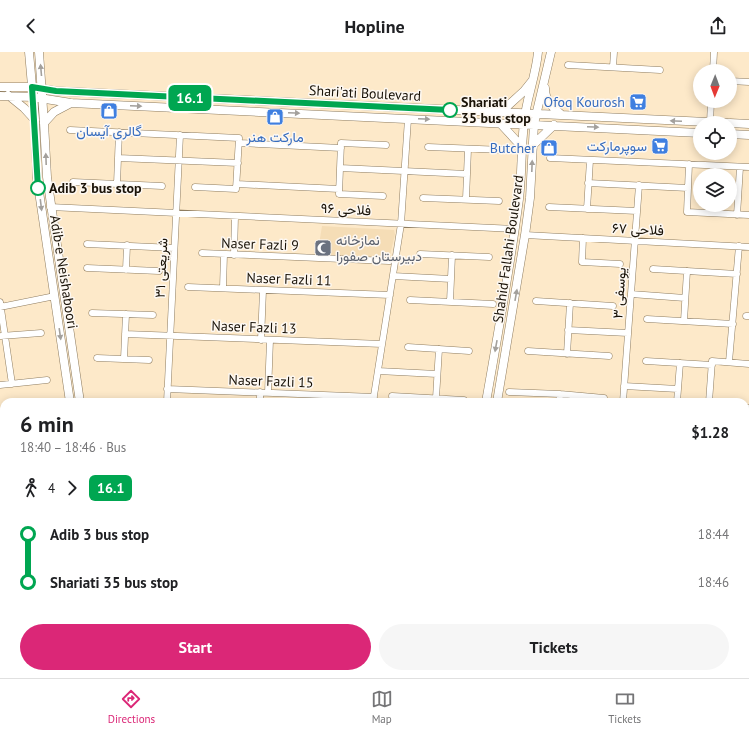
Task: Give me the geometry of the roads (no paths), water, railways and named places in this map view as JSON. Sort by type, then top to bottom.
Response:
[{"type":"main road","name":"Adib-e Neishaboori","points":[[29,52],[35,120],[37,178],[70,398]]},
{"type":"main road","name":"Adib-e Neishaboori","points":[[39,52],[50,207],[79,398]]},
{"type":"main road","name":"Shahid Fallahi Boulevard","points":[[487,398],[503,305],[519,197],[525,113],[534,79],[538,52]]},
{"type":"main road","name":"Shahid Fallahi Boulevard","points":[[499,398],[526,235],[530,198],[534,124],[551,52]]},
{"type":"main road","points":[[501,112],[524,91],[534,79]]},
{"type":"main road","points":[[545,79],[545,96],[550,105],[563,116]]},
{"type":"main road","name":"Shari'ati Boulevard","points":[[0,86],[32,87],[56,91],[104,94],[536,113],[563,116],[693,122]]},
{"type":"main road","name":"Shari'ati Boulevard","points":[[4,96],[43,98],[71,103],[693,132]]},
{"type":"main road","points":[[4,96],[24,108],[35,120]]},
{"type":"main road","points":[[44,123],[54,112],[71,103]]},
{"type":"main road","points":[[499,122],[522,147]]},
{"type":"main road","name":"Shari'ati Boulevard","points":[[737,123],[749,124]]},
{"type":"main road","points":[[533,145],[554,125]]},
{"type":"main road","points":[[737,134],[749,135]]},
{"type":"main road","points":[[69,392],[78,391]]},
{"type":"street","points":[[613,67],[614,52]]},
{"type":"street","points":[[713,64],[714,52]]},
{"type":"street","points":[[568,65],[660,70]]},
{"type":"street","points":[[737,81],[749,82]]},
{"type":"street","points":[[373,398],[401,224],[408,119]]},
{"type":"street","points":[[70,130],[180,135],[239,141],[341,145],[386,145]]},
{"type":"street","points":[[117,184],[119,132]]},
{"type":"street","name":"شریعتی ۳۱","points":[[167,398],[180,135]]},
{"type":"street","points":[[237,187],[239,141]]},
{"type":"street","points":[[339,191],[341,145]]},
{"type":"street","points":[[428,147],[504,150]]},
{"type":"street","points":[[466,199],[468,149]]},
{"type":"street","points":[[118,158],[238,163]]},
{"type":"street","points":[[550,158],[749,167]]},
{"type":"street","points":[[587,208],[590,160]]},
{"type":"street","points":[[689,164],[687,212],[749,215]]},
{"type":"street","points":[[738,215],[740,167]]},
{"type":"street","points":[[340,168],[467,174]]},
{"type":"street","points":[[73,182],[162,186]]},
{"type":"street","points":[[588,183],[688,188]]},
{"type":"street","name":"یوسفی ۳","points":[[623,398],[638,185]]},
{"type":"street","points":[[195,187],[339,191],[383,196]]},
{"type":"street","points":[[424,198],[499,201]]},
{"type":"street","name":"فلاحی ۹۶","points":[[50,207],[514,229]]},
{"type":"street","points":[[550,207],[637,211]]},
{"type":"street","points":[[234,255],[235,216]]},
{"type":"street","name":"فلاحی ۶۷","points":[[526,235],[749,247]]},
{"type":"street","points":[[583,238],[582,262],[620,264]]},
{"type":"street","points":[[88,244],[174,248]]},
{"type":"street","points":[[126,270],[127,246]]},
{"type":"street","points":[[729,362],[740,246]]},
{"type":"street","name":"Naser Fazli 9","points":[[202,253],[389,261]]},
{"type":"street","points":[[222,288],[224,254]]},
{"type":"street","points":[[420,254],[489,257]]},
{"type":"street","points":[[450,302],[452,255]]},
{"type":"street","points":[[87,268],[159,271]]},
{"type":"street","points":[[653,269],[737,274]]},
{"type":"street","points":[[684,321],[687,271]]},
{"type":"street","points":[[393,276],[451,279]]},
{"type":"street","name":"Naser Fazli 11","points":[[188,287],[390,295]]},
{"type":"street","points":[[261,340],[263,290]]},
{"type":"street","points":[[631,294],[685,298]]},
{"type":"street","points":[[12,384],[2,336],[0,305],[55,296]]},
{"type":"street","points":[[410,300],[494,304]]},
{"type":"street","points":[[536,301],[613,306]]},
{"type":"street","points":[[567,354],[570,303]]},
{"type":"street","points":[[92,313],[153,315]]},
{"type":"street","points":[[124,359],[126,314]]},
{"type":"street","points":[[647,319],[733,324]]},
{"type":"street","points":[[568,330],[628,333]]},
{"type":"street","points":[[2,336],[41,333]]},
{"type":"street","name":"Naser Fazli 13","points":[[125,334],[382,344]]},
{"type":"street","points":[[268,393],[270,340]]},
{"type":"street","points":[[408,347],[470,351]]},
{"type":"street","points":[[392,396],[436,398],[439,349]]},
{"type":"street","points":[[528,351],[609,356]]},
{"type":"street","points":[[97,358],[149,360]]},
{"type":"street","points":[[646,361],[680,363],[729,362],[749,364]]},
{"type":"street","points":[[677,398],[680,363]]},
{"type":"street","points":[[709,398],[712,363]]},
{"type":"street","points":[[378,371],[438,374]]},
{"type":"street","points":[[0,385],[47,380]]},
{"type":"street","points":[[624,386],[678,389]]},
{"type":"street","name":"Naser Fazli 15","points":[[167,389],[260,392],[356,398]]},
{"type":"street","points":[[260,392],[260,398]]},
{"type":"street","points":[[509,392],[560,394],[604,398]]},
{"type":"street","points":[[560,394],[560,398]]},
{"type":"place","name":"Ofoq Kourosh","points":[[638,102]]},
{"type":"place","name":"Shariati 35 bus stop","points":[[450,110]]},
{"type":"place","name":"گالری آيسان","points":[[109,111]]},
{"type":"place","name":"مارکت هنر","points":[[275,117]]},
{"type":"place","name":"سوپرمارکت","points":[[660,146]]},
{"type":"place","name":"Butcher","points":[[549,148]]},
{"type":"place","name":"Adib 3 bus stop","points":[[38,188]]},
{"type":"place","name":"نمازخانه دبیرستان صفورا","points":[[323,248]]}]
